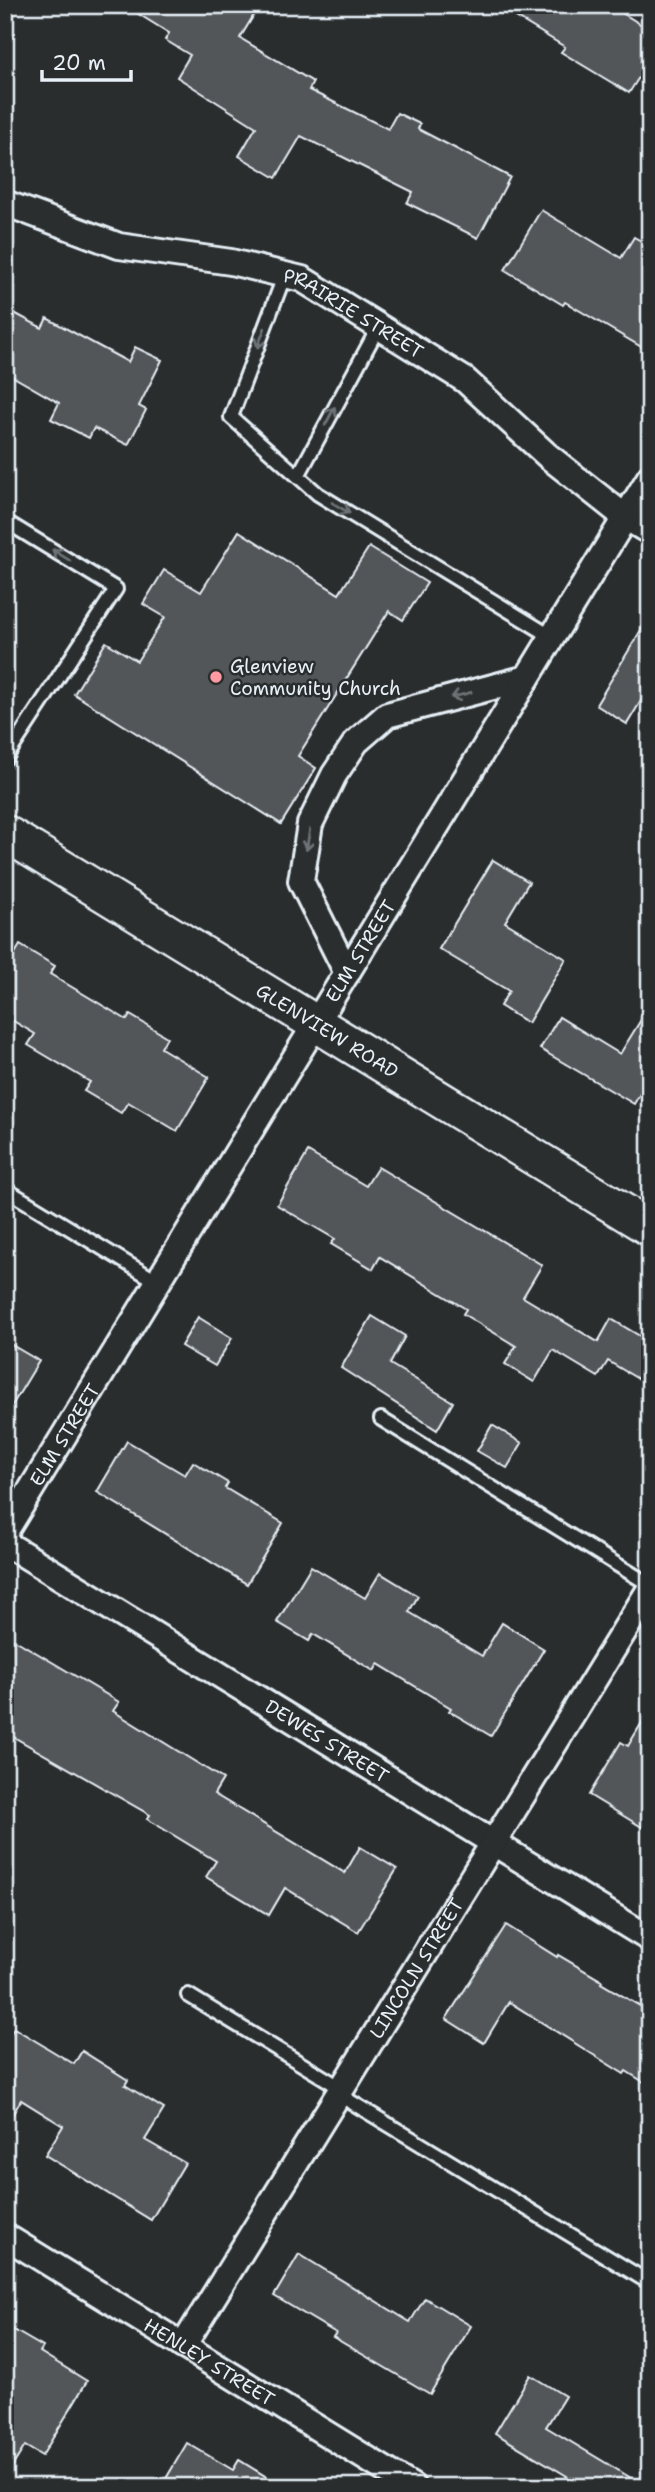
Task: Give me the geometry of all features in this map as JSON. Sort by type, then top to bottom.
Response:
[{"type":"main road","name":"GLENVIEW ROAD","points":[[5,833],[650,1228]]},
{"type":"street","name":"PRAIRIE STREET","points":[[5,203],[120,246],[231,262],[302,279],[464,380],[548,456],[625,517],[650,532]]},
{"type":"street","name":"ELM STREET","points":[[5,1532],[650,477]]},
{"type":"street","points":[[347,973],[301,881],[310,824],[334,775],[356,742],[387,715],[527,678]]},
{"type":"street","name":"DEWES STREET","points":[[5,1543],[650,1940]]},
{"type":"street","name":"LINCOLN STREET","points":[[183,2346],[650,1587]]},
{"type":"street","name":"HENLEY STREET","points":[[5,2236],[413,2487]]},
{"type":"lane","points":[[285,274],[231,417],[318,494],[552,637]]},
{"type":"lane","points":[[298,477],[379,326]]},
{"type":"lane","points":[[5,521],[116,589],[5,759]]},
{"type":"lane","points":[[5,1189],[158,1282]]},
{"type":"lane","points":[[381,1419],[650,1587]]},
{"type":"lane","points":[[188,1995],[650,2283]]},
{"type":"building","points":[[124,5],[260,5],[240,38],[313,82],[309,90],[388,129],[397,113],[420,124],[418,129],[510,177],[478,238],[407,203],[413,192],[301,136],[276,178],[239,156],[256,127],[177,77],[190,55],[165,40],[169,33]]},
{"type":"building","points":[[496,5],[609,5],[650,30],[650,60],[629,93],[561,52],[565,47]]},
{"type":"building","points":[[541,210],[621,258],[634,237],[650,246],[650,352],[505,270]]},
{"type":"building","points":[[5,308],[42,328],[47,318],[128,362],[135,347],[162,360],[139,406],[146,410],[128,445],[94,428],[89,438],[51,419],[59,403],[5,372]]},
{"type":"building","name":"Glenview Community Church","points":[[239,531],[339,594],[369,547],[427,583],[403,620],[389,611],[298,756],[316,768],[281,824],[74,694],[106,642],[137,661],[165,617],[143,604],[164,570],[201,592]]},
{"type":"building","points":[[650,615],[650,686],[627,724],[596,705]]},
{"type":"building","points":[[493,860],[529,882],[505,922],[566,959],[528,1023],[500,1006],[509,991],[439,949]]},
{"type":"building","points":[[20,945],[55,966],[50,974],[127,1020],[130,1015],[167,1037],[161,1048],[209,1077],[177,1131],[128,1102],[121,1113],[84,1091],[90,1082],[28,1045],[35,1034],[5,1016],[5,970]]},
{"type":"building","points":[[650,1005],[650,1077],[634,1104],[540,1049],[559,1017],[620,1054]]},
{"type":"building","points":[[308,1152],[366,1186],[378,1167],[542,1265],[523,1297],[598,1342],[611,1319],[650,1342],[650,1386],[608,1361],[598,1377],[553,1350],[534,1382],[505,1364],[516,1346],[463,1314],[466,1309],[380,1257],[373,1269],[331,1244],[335,1239],[277,1205]]},
{"type":"building","points":[[372,1316],[405,1336],[390,1364],[453,1402],[437,1430],[341,1368]]},
{"type":"building","points":[[198,1317],[232,1338],[215,1366],[181,1346]]},
{"type":"building","points":[[5,1341],[39,1361],[5,1417]]},
{"type":"building","points":[[492,1425],[522,1443],[507,1468],[477,1451]]},
{"type":"building","points":[[127,1441],[185,1475],[193,1462],[228,1483],[225,1488],[283,1523],[247,1584],[97,1492]]},
{"type":"building","points":[[311,1566],[365,1598],[380,1573],[418,1596],[409,1612],[482,1656],[502,1623],[544,1649],[491,1736],[449,1711],[451,1708],[378,1664],[374,1671],[313,1634],[309,1641],[277,1622]]},
{"type":"building","points":[[5,1634],[119,1702],[113,1711],[223,1779],[214,1794],[345,1873],[360,1847],[397,1869],[358,1932],[285,1888],[269,1915],[206,1877],[216,1861],[147,1819],[150,1815],[5,1732]]},
{"type":"building","points":[[650,1709],[650,1832],[589,1795],[621,1742],[628,1746]]},
{"type":"building","points":[[506,1925],[650,2012],[650,2086],[626,2071],[624,2074],[509,2002],[484,2043],[446,2019]]},
{"type":"building","points":[[14,2028],[74,2064],[82,2051],[128,2080],[125,2085],[164,2109],[145,2140],[185,2163],[151,2220],[45,2155],[63,2126],[21,2100],[5,2127],[5,2043]]},
{"type":"building","points":[[299,2254],[410,2322],[425,2298],[471,2326],[430,2394],[333,2337],[336,2333],[274,2296]]},
{"type":"building","points":[[5,2325],[43,2347],[40,2352],[87,2381],[42,2456],[25,2446],[5,2478]]},
{"type":"building","points":[[530,2375],[565,2396],[546,2427],[646,2487],[561,2487],[567,2476],[495,2433]]},
{"type":"building","points":[[187,2443],[233,2470],[239,2460],[283,2487],[161,2487]]},
{"type":"place","name":"Glenview Community Church","points":[[216,677]]}]
